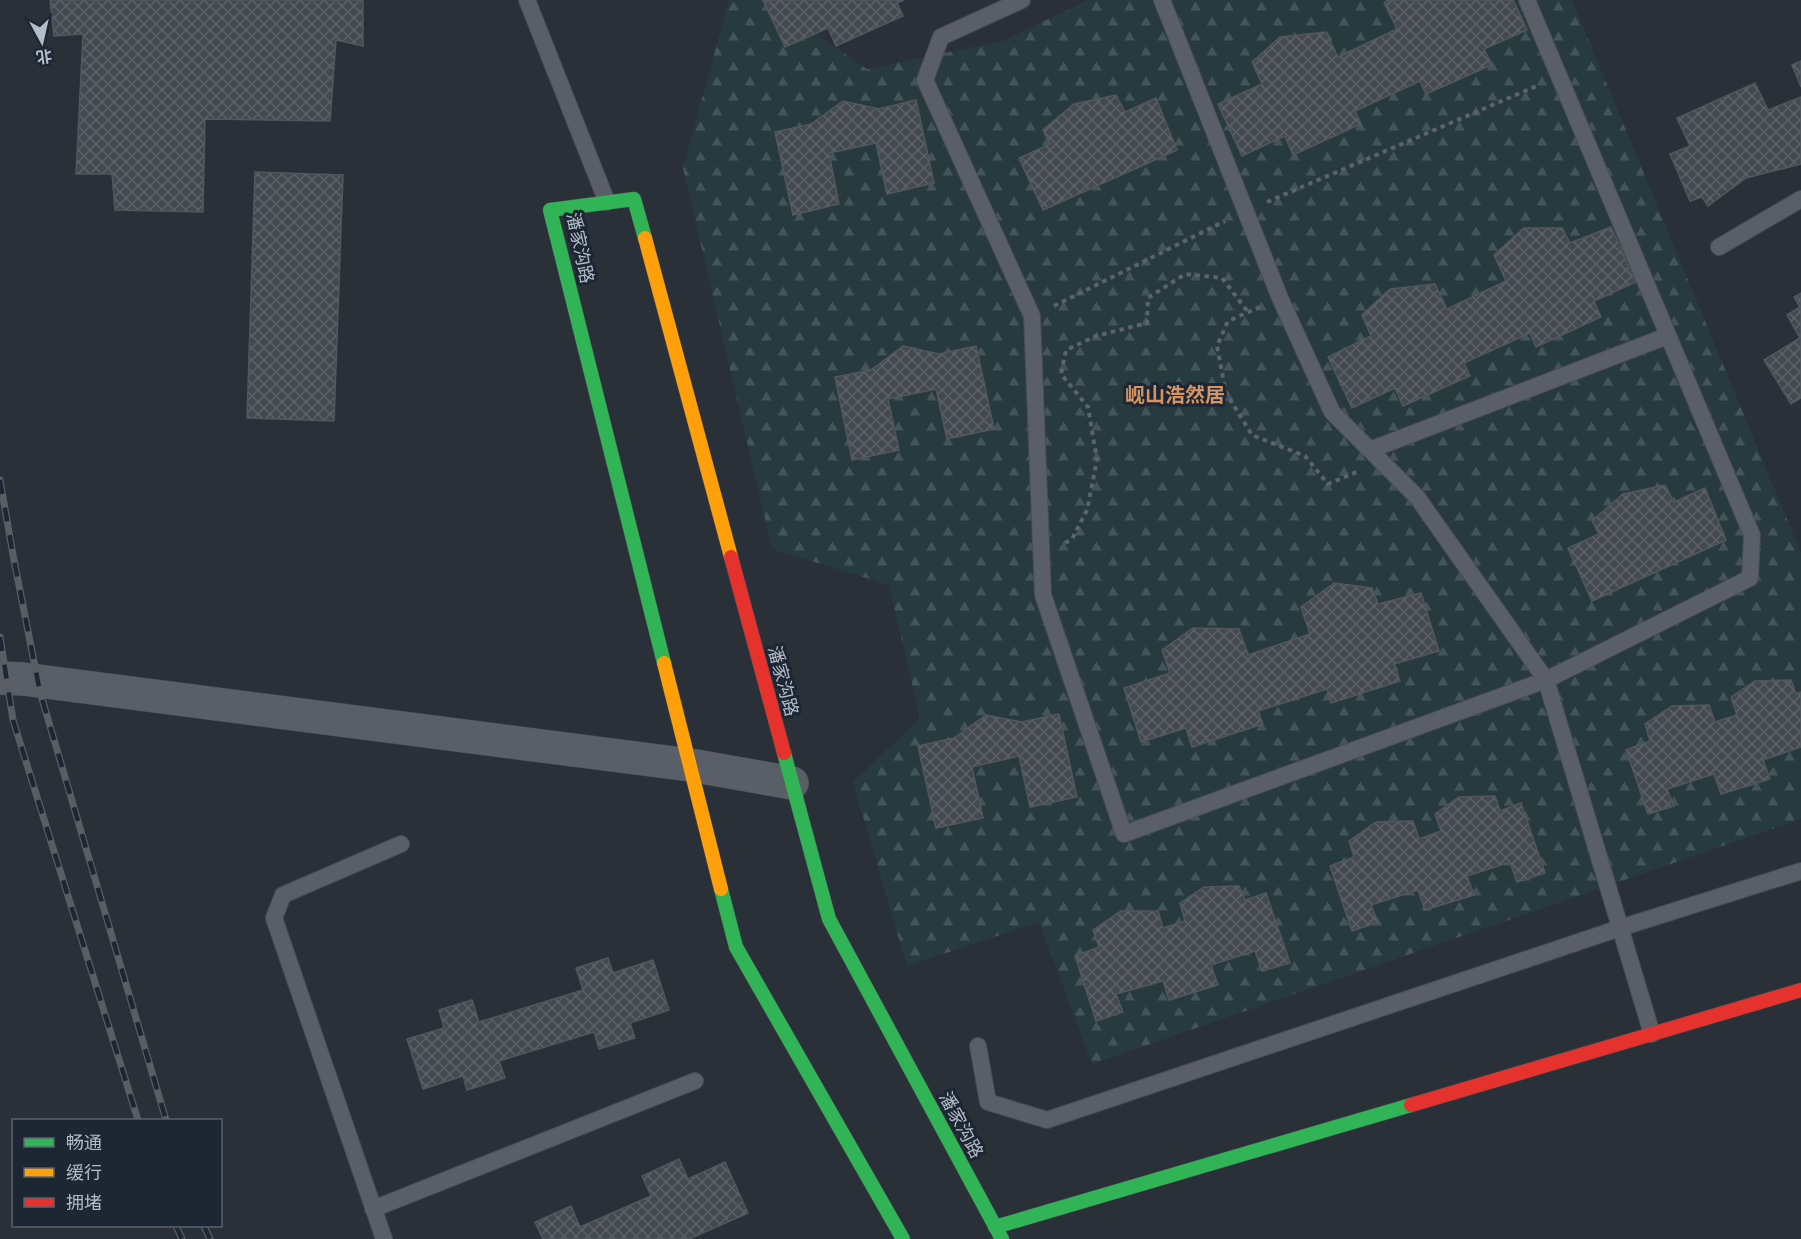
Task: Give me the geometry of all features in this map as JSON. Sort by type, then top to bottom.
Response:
[{"type":"street","name":"潘家沟路","points":[[903,1239],[736,947],[550,210],[634,199],[829,919],[998,1233]]},
{"type":"street","points":[[0,678],[23,679],[690,765],[792,783]]},
{"type":"street","points":[[998,1233],[1801,990]]},
{"type":"lane","points":[[527,0],[606,202]]},
{"type":"lane","points":[[1022,0],[941,38],[926,80],[1032,316],[1043,595],[1124,834],[1546,680],[1750,578],[1752,535],[1666,336],[1527,0]]},
{"type":"lane","points":[[1162,0],[1280,298],[1332,412],[1417,497],[1546,680],[1652,1034]]},
{"type":"lane","points":[[1719,247],[1801,199]]},
{"type":"lane","points":[[1376,456],[1666,336]]},
{"type":"lane","points":[[384,1239],[274,918],[283,895],[401,844]]},
{"type":"lane","points":[[978,1046],[988,1102],[1047,1120],[1620,928],[1801,870]]},
{"type":"lane","points":[[373,1209],[695,1081]]},
{"type":"path","points":[[1032,316],[1245,211],[1558,77]]},
{"type":"path","points":[[1042,560],[1072,538],[1087,510],[1096,460],[1088,406],[1061,374],[1066,350],[1096,336],[1147,323],[1148,298],[1185,274],[1222,278],[1248,312]]},
{"type":"path","points":[[1280,298],[1228,321],[1217,346],[1226,393],[1252,435],[1305,456],[1328,484],[1376,456]]},
{"type":"green space","points":[[729,0],[766,0],[867,69],[1003,41],[1088,0],[1572,0],[1801,553],[1801,819],[1092,1064],[1039,922],[907,966],[853,782],[920,718],[889,585],[772,549],[683,168]]},
{"type":"building","points":[[50,0],[363,0],[363,46],[336,40],[330,121],[205,119],[203,212],[115,210],[112,174],[76,174],[83,34],[54,36]]},
{"type":"building","points":[[763,0],[904,0],[897,3],[903,16],[836,46],[828,28],[785,47]]},
{"type":"building","points":[[1388,0],[1513,0],[1527,30],[1484,49],[1492,65],[1426,94],[1420,81],[1355,111],[1361,124],[1293,155],[1285,136],[1242,156],[1218,104],[1262,84],[1252,62],[1280,37],[1326,32],[1338,57],[1397,29],[1384,3]]},
{"type":"building","points":[[1801,61],[1801,87],[1792,65]]},
{"type":"building","points":[[1755,83],[1768,110],[1801,97],[1801,164],[1746,178],[1708,206],[1702,197],[1690,201],[1670,154],[1690,146],[1677,118]]},
{"type":"building","points":[[1116,95],[1125,112],[1156,98],[1177,150],[1043,210],[1019,158],[1050,144],[1043,130],[1074,104]]},
{"type":"building","points":[[916,100],[934,183],[887,194],[876,143],[829,153],[839,204],[793,215],[775,132],[811,124],[843,101],[879,109]]},
{"type":"building","points":[[255,172],[343,175],[334,421],[247,418]]},
{"type":"building","points":[[1611,227],[1636,282],[1594,301],[1601,317],[1536,347],[1530,333],[1464,363],[1470,376],[1403,406],[1395,388],[1352,408],[1328,357],[1371,336],[1362,315],[1390,289],[1435,284],[1447,309],[1506,281],[1494,255],[1524,228],[1562,228],[1570,243]]},
{"type":"building","points":[[1801,293],[1801,398],[1791,404],[1764,360],[1800,338],[1787,315],[1800,307],[1794,297]]},
{"type":"building","points":[[903,346],[939,354],[976,346],[994,429],[947,439],[936,389],[888,399],[899,450],[852,460],[835,377],[871,370]]},
{"type":"building","points":[[1665,485],[1674,502],[1705,488],[1726,540],[1592,601],[1568,548],[1599,534],[1592,521],[1623,494]]},
{"type":"building","points":[[1334,583],[1372,588],[1378,604],[1421,593],[1439,651],[1394,664],[1400,681],[1331,703],[1327,689],[1258,711],[1263,724],[1192,747],[1186,728],[1141,742],[1124,688],[1170,673],[1162,650],[1193,628],[1239,629],[1248,655],[1310,634],[1301,607]]},
{"type":"building","points":[[1791,680],[1796,694],[1801,692],[1801,747],[1763,760],[1770,779],[1721,794],[1714,774],[1667,789],[1674,806],[1648,814],[1626,750],[1650,741],[1645,724],[1672,706],[1709,705],[1715,722],[1737,715],[1731,697],[1755,681]]},
{"type":"building","points":[[1059,714],[1077,797],[1030,807],[1019,756],[972,767],[983,818],[936,828],[918,746],[954,738],[986,715],[1022,722]]},
{"type":"building","points":[[1495,796],[1500,811],[1521,803],[1545,873],[1517,882],[1510,862],[1467,876],[1474,895],[1425,910],[1418,890],[1371,905],[1378,922],[1352,931],[1330,866],[1354,857],[1349,841],[1376,822],[1413,821],[1419,839],[1441,831],[1435,814],[1459,797]]},
{"type":"building","points":[[1239,886],[1245,900],[1266,893],[1290,963],[1262,971],[1255,951],[1211,965],[1218,985],[1169,1000],[1163,981],[1116,994],[1123,1012],[1096,1021],[1075,956],[1099,947],[1093,930],[1121,911],[1158,911],[1163,928],[1185,921],[1180,903],[1204,887]]},
{"type":"building","points":[[608,958],[613,973],[653,960],[669,1010],[630,1023],[635,1038],[599,1049],[594,1032],[499,1061],[505,1078],[467,1090],[463,1076],[423,1089],[407,1039],[444,1028],[439,1010],[472,1000],[479,1022],[583,990],[576,968]]},
{"type":"building","points":[[679,1159],[688,1179],[725,1162],[748,1213],[689,1239],[543,1239],[535,1222],[571,1206],[580,1227],[651,1196],[642,1176]]},
{"type":"railway","points":[[0,480],[40,692],[166,1119]]},
{"type":"railway","points":[[0,637],[13,720],[138,1119]]},
{"type":"railway","points":[[176,1227],[182,1239]]},
{"type":"railway","points":[[204,1227],[210,1239]]},
{"type":"traffic: fast","points":[[645,238],[634,199],[550,210],[664,663]]},
{"type":"traffic: fast","points":[[784,753],[829,919],[1002,1239]]},
{"type":"traffic: fast","points":[[721,889],[736,947],[903,1239]]},
{"type":"traffic: fast","points":[[995,1227],[1411,1105]]},
{"type":"traffic: slow","points":[[645,238],[731,557]]},
{"type":"traffic: slow","points":[[664,663],[721,889]]},
{"type":"traffic: jam","points":[[731,557],[784,753]]},
{"type":"traffic: jam","points":[[1411,1105],[1801,990]]},
{"type":"district","name":"岘山浩然居","points":[[1175,395]]}]
